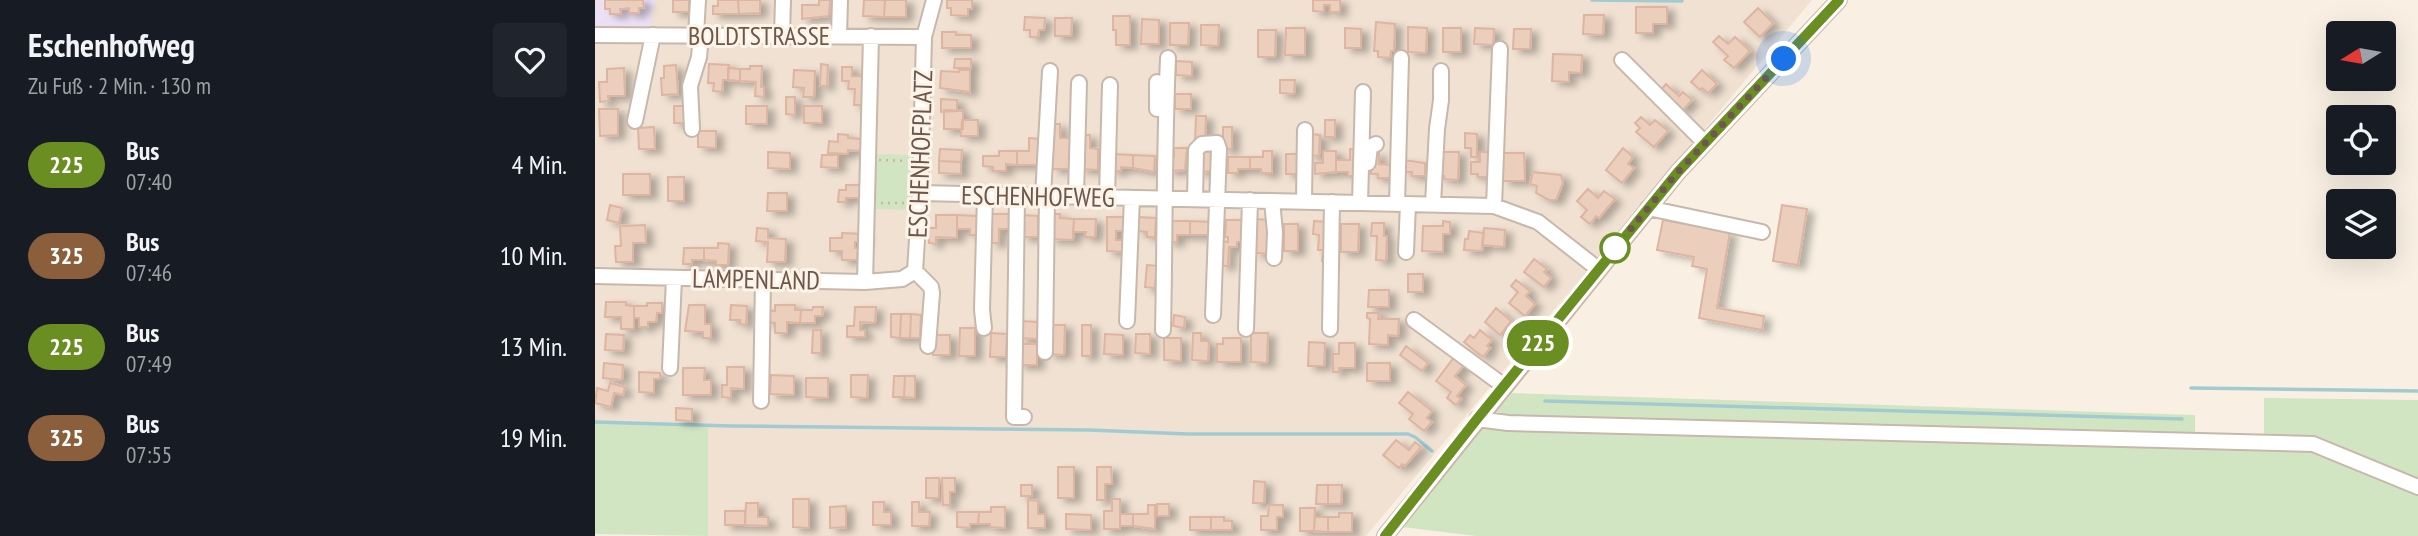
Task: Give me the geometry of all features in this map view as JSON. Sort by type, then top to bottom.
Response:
[{"type":"street","points":[[692,129],[690,86],[699,57],[698,0]]},
{"type":"street","points":[[782,36],[783,0]]},
{"type":"street","points":[[839,36],[841,0]]},
{"type":"street","name":"ESCHENHOFPLATZ","points":[[915,271],[920,198],[924,37],[934,0]]},
{"type":"street","points":[[1385,536],[1648,208],[1839,0]]},
{"type":"street","name":"BOLDTSTRASSE","points":[[595,35],[924,37]]},
{"type":"street","points":[[635,121],[653,35]]},
{"type":"street","points":[[866,282],[871,36]]},
{"type":"street","points":[[1494,206],[1500,49]]},
{"type":"street","points":[[1161,198],[1168,58]]},
{"type":"street","points":[[1401,58],[1406,252]]},
{"type":"street","points":[[1622,60],[1705,143]]},
{"type":"street","points":[[1045,352],[1045,196],[1050,71]]},
{"type":"street","points":[[1433,204],[1441,71]]},
{"type":"street","points":[[1157,82],[1163,330]]},
{"type":"street","points":[[1076,197],[1079,83]]},
{"type":"street","points":[[1107,197],[1110,85]]},
{"type":"street","points":[[1363,92],[1364,203]]},
{"type":"street","points":[[1304,201],[1305,130]]},
{"type":"street","points":[[1195,199],[1196,150],[1202,144],[1213,142],[1219,145],[1213,315]]},
{"type":"street","points":[[1364,203],[1370,147],[1376,144]]},
{"type":"street","points":[[984,328],[982,310],[985,195]]},
{"type":"street","points":[[1017,195],[1014,417],[1024,417]]},
{"type":"street","name":"ESCHENHOFWEG","points":[[920,198],[1017,195],[1494,206],[1538,222],[1598,269]]},
{"type":"street","points":[[1127,321],[1132,198]]},
{"type":"street","points":[[1246,329],[1250,200]]},
{"type":"street","points":[[1272,201],[1274,258]]},
{"type":"street","points":[[1329,330],[1332,202]]},
{"type":"street","points":[[1648,208],[1762,232]]},
{"type":"street","points":[[915,271],[930,286],[932,293],[928,346]]},
{"type":"street","name":"LAMPENLAND","points":[[595,276],[866,282],[902,279],[915,271]]},
{"type":"street","points":[[670,368],[674,278]]},
{"type":"street","points":[[761,401],[764,280]]},
{"type":"street","points":[[1415,320],[1504,386]]},
{"type":"street","points":[[1477,419],[1509,423],[2313,444],[2418,487]]},
{"type":"path","points":[[868,160],[921,161]]},
{"type":"path","points":[[867,202],[920,198]]},
{"type":"shaded area","points":[[595,0],[1812,0],[1366,536],[708,536],[708,425],[595,421]]},
{"type":"shaded area","points":[[596,0],[656,0],[650,26],[595,29]]},
{"type":"green space","points":[[873,154],[915,155],[913,210],[871,209]]},
{"type":"green space","points":[[1512,393],[2195,415],[2195,448],[2264,450],[2264,398],[2418,400],[2418,536],[1476,536],[1402,527]]},
{"type":"green space","points":[[595,421],[708,425],[708,536],[595,534]]},
{"type":"building","points":[[605,0],[643,0],[644,8],[639,8],[639,13],[629,13],[629,8],[620,9],[621,14],[610,14],[610,9],[605,9]]},
{"type":"building","points":[[673,0],[689,0],[689,12],[673,12]]},
{"type":"building","points":[[718,0],[738,0],[739,14],[713,14],[713,6],[718,6]]},
{"type":"building","points":[[738,0],[760,0],[760,13],[739,14]]},
{"type":"building","points":[[819,0],[830,0],[829,16],[802,19],[802,5],[819,5]]},
{"type":"building","points":[[864,0],[885,0],[884,17],[863,16]]},
{"type":"building","points":[[885,0],[906,0],[906,17],[884,17]]},
{"type":"building","points":[[947,0],[972,0],[972,9],[968,9],[968,16],[951,15]]},
{"type":"building","points":[[1313,0],[1340,0],[1340,12],[1330,12],[1330,5],[1324,5],[1324,12],[1313,11]]},
{"type":"building","points":[[1636,7],[1667,7],[1667,24],[1653,24],[1653,33],[1636,33]]},
{"type":"building","points":[[1758,8],[1773,23],[1760,37],[1744,22]]},
{"type":"building","points":[[1584,15],[1604,15],[1603,35],[1583,34]]},
{"type":"building","points":[[1113,16],[1130,16],[1130,45],[1116,45]]},
{"type":"building","points":[[1025,17],[1045,18],[1044,30],[1039,30],[1038,37],[1030,37],[1030,30],[1024,30]]},
{"type":"building","points":[[1055,18],[1072,18],[1071,36],[1055,36]]},
{"type":"building","points":[[1142,19],[1159,20],[1159,44],[1141,44]]},
{"type":"building","points":[[1376,22],[1395,24],[1394,51],[1391,51],[1390,58],[1378,57],[1378,51],[1374,51]]},
{"type":"building","points":[[1170,23],[1189,23],[1188,45],[1170,45]]},
{"type":"building","points":[[1201,25],[1219,25],[1218,46],[1201,45]]},
{"type":"building","points":[[1408,27],[1427,28],[1426,53],[1408,52]]},
{"type":"building","points":[[1286,28],[1305,28],[1305,55],[1285,55]]},
{"type":"building","points":[[1345,28],[1361,29],[1361,48],[1345,48]]},
{"type":"building","points":[[1443,28],[1461,28],[1461,52],[1443,52]]},
{"type":"building","points":[[1475,28],[1494,29],[1493,45],[1474,44]]},
{"type":"building","points":[[1514,29],[1531,29],[1530,49],[1513,49]]},
{"type":"building","points":[[1258,30],[1276,30],[1275,57],[1258,57]]},
{"type":"building","points":[[942,32],[971,35],[971,48],[942,48]]},
{"type":"building","points":[[1719,36],[1728,44],[1735,37],[1750,51],[1734,68],[1724,60],[1728,56],[1713,42]]},
{"type":"building","points":[[1553,54],[1582,55],[1581,73],[1569,72],[1569,82],[1552,81]]},
{"type":"building","points":[[955,59],[971,59],[971,68],[954,68]]},
{"type":"building","points":[[1176,61],[1192,62],[1192,76],[1176,75]]},
{"type":"building","points":[[709,64],[729,65],[728,80],[723,80],[722,92],[713,91],[714,83],[708,83]]},
{"type":"building","points":[[821,64],[828,65],[827,86],[820,86]]},
{"type":"building","points":[[676,65],[678,94],[662,95],[661,78],[664,78],[664,66]]},
{"type":"building","points":[[750,66],[762,66],[761,87],[764,87],[764,97],[755,96],[756,82],[740,81],[740,69],[750,69]]},
{"type":"building","points":[[842,67],[852,67],[852,76],[864,76],[863,105],[854,105],[855,89],[848,89],[849,81],[842,81]]},
{"type":"building","points":[[624,68],[625,96],[608,96],[609,101],[600,102],[599,82],[607,82],[607,69]]},
{"type":"building","points":[[728,68],[740,69],[740,81],[728,80]]},
{"type":"building","points":[[794,70],[815,71],[814,97],[803,97],[804,88],[793,87]]},
{"type":"building","points":[[970,70],[970,92],[940,88],[941,71]]},
{"type":"building","points":[[1702,70],[1717,84],[1708,93],[1691,82]]},
{"type":"building","points":[[1280,80],[1295,80],[1294,94],[1280,93]]},
{"type":"building","points":[[1666,84],[1679,96],[1683,92],[1692,100],[1682,111],[1660,91]]},
{"type":"building","points":[[1175,94],[1191,94],[1191,109],[1175,109]]},
{"type":"building","points":[[786,97],[795,97],[795,115],[786,114]]},
{"type":"building","points":[[941,99],[957,100],[957,111],[941,112]]},
{"type":"building","points":[[674,106],[687,106],[687,123],[674,123]]},
{"type":"building","points":[[746,106],[767,106],[767,124],[746,124]]},
{"type":"building","points":[[804,106],[822,106],[822,123],[804,123]]},
{"type":"building","points":[[599,109],[618,109],[618,135],[600,136]]},
{"type":"building","points":[[944,110],[963,111],[963,129],[944,129]]},
{"type":"building","points":[[1196,116],[1206,116],[1205,142],[1195,142]]},
{"type":"building","points":[[1641,117],[1650,125],[1655,120],[1668,131],[1654,147],[1636,132],[1640,128],[1635,123]]},
{"type":"building","points":[[962,120],[978,120],[978,136],[961,136]]},
{"type":"building","points":[[1325,120],[1335,120],[1335,137],[1325,137]]},
{"type":"building","points":[[1053,124],[1060,124],[1060,138],[1070,138],[1070,169],[1052,169]]},
{"type":"building","points":[[654,127],[655,149],[639,149],[638,128]]},
{"type":"building","points":[[1223,127],[1232,127],[1232,149],[1223,149]]},
{"type":"building","points":[[698,131],[716,131],[716,148],[698,147]]},
{"type":"building","points":[[1465,133],[1477,134],[1477,157],[1471,157],[1471,148],[1465,148]]},
{"type":"building","points":[[838,134],[862,139],[862,151],[848,150],[848,154],[828,153],[829,141],[838,142]]},
{"type":"building","points":[[1310,134],[1320,135],[1319,156],[1309,155]]},
{"type":"building","points":[[1081,135],[1090,135],[1090,148],[1098,149],[1098,170],[1080,169]]},
{"type":"building","points":[[1029,138],[1039,139],[1039,165],[1017,165],[1017,151],[1029,151]]},
{"type":"building","points":[[1202,146],[1215,147],[1214,172],[1197,171]]},
{"type":"building","points":[[1174,148],[1187,148],[1185,170],[1168,171],[1167,157],[1174,157]]},
{"type":"building","points":[[1623,148],[1633,157],[1628,164],[1634,168],[1622,183],[1606,170]]},
{"type":"building","points":[[940,149],[962,150],[961,162],[939,161]]},
{"type":"building","points":[[1350,149],[1358,149],[1358,176],[1348,176],[1348,172],[1336,172],[1336,160],[1350,160]]},
{"type":"building","points":[[999,151],[1017,151],[1017,165],[1006,164],[1006,171],[993,171],[993,167],[983,166],[983,156],[999,156]]},
{"type":"building","points":[[1263,151],[1272,151],[1272,173],[1250,169],[1250,157],[1263,157]]},
{"type":"building","points":[[1323,151],[1336,151],[1336,172],[1315,174],[1315,163],[1323,163]]},
{"type":"building","points":[[768,152],[790,153],[790,169],[768,168]]},
{"type":"building","points":[[1438,152],[1459,152],[1458,180],[1437,176]]},
{"type":"building","points":[[1480,152],[1492,152],[1491,177],[1471,174],[1471,162],[1480,162]]},
{"type":"building","points":[[1372,153],[1379,153],[1379,164],[1392,165],[1392,178],[1378,178],[1378,174],[1371,174]]},
{"type":"building","points":[[1503,153],[1524,153],[1525,181],[1503,181]]},
{"type":"building","points":[[1111,154],[1133,155],[1133,168],[1121,167],[1121,171],[1111,171]]},
{"type":"building","points":[[1286,154],[1302,154],[1302,174],[1286,174]]},
{"type":"building","points":[[822,155],[838,155],[838,168],[821,167]]},
{"type":"building","points":[[1133,155],[1155,156],[1154,172],[1133,168]]},
{"type":"building","points":[[1228,157],[1250,157],[1250,169],[1238,169],[1238,173],[1228,173]]},
{"type":"building","points":[[1404,160],[1425,163],[1425,176],[1412,176],[1412,172],[1404,172]]},
{"type":"building","points":[[939,161],[961,162],[961,174],[939,173]]},
{"type":"building","points":[[1533,172],[1561,175],[1563,183],[1556,200],[1549,200],[1536,193],[1537,186],[1530,184]]},
{"type":"building","points":[[623,174],[650,174],[650,195],[623,195]]},
{"type":"building","points":[[668,177],[684,177],[684,201],[668,201]]},
{"type":"building","points":[[846,185],[860,185],[860,198],[846,198],[846,202],[838,202],[839,190],[846,190]]},
{"type":"building","points":[[1588,189],[1598,198],[1604,191],[1615,199],[1599,218],[1596,216],[1590,224],[1581,217],[1587,210],[1577,201]]},
{"type":"building","points":[[768,193],[787,193],[787,211],[767,211]]},
{"type":"building","points":[[610,205],[622,208],[619,223],[607,220]]},
{"type":"building","points":[[1782,205],[1807,209],[1798,265],[1773,261]]},
{"type":"building","points":[[991,214],[1010,214],[1009,229],[999,229],[999,243],[991,243]]},
{"type":"building","points":[[1051,214],[1074,219],[1073,240],[1050,239]]},
{"type":"building","points":[[936,215],[957,215],[957,238],[936,237],[936,244],[929,243],[929,228],[936,228]]},
{"type":"building","points":[[957,215],[978,216],[978,235],[970,235],[970,229],[957,229]]},
{"type":"building","points":[[1022,215],[1038,216],[1038,237],[1022,237]]},
{"type":"building","points":[[1107,217],[1126,217],[1126,231],[1116,231],[1116,240],[1125,240],[1125,252],[1107,251]]},
{"type":"building","points":[[1138,217],[1156,218],[1155,237],[1147,237],[1147,232],[1137,231]]},
{"type":"building","points":[[1074,219],[1096,219],[1095,237],[1085,237],[1086,232],[1073,232]]},
{"type":"building","points":[[1255,219],[1271,220],[1271,254],[1255,253]]},
{"type":"building","points":[[1226,220],[1242,220],[1242,242],[1237,242],[1237,247],[1229,247],[1228,266],[1221,266],[1222,241],[1228,242],[1228,237],[1225,237]]},
{"type":"building","points":[[1663,220],[1730,232],[1717,308],[1764,316],[1762,330],[1699,318],[1707,269],[1692,266],[1694,257],[1657,250]]},
{"type":"building","points":[[1168,221],[1190,221],[1190,235],[1177,235],[1177,242],[1168,242]]},
{"type":"building","points":[[1190,221],[1212,222],[1212,235],[1190,235]]},
{"type":"building","points":[[1314,221],[1326,222],[1328,261],[1322,261],[1323,250],[1318,250],[1319,235],[1313,234]]},
{"type":"building","points":[[1443,221],[1450,222],[1450,234],[1443,234],[1443,252],[1422,251],[1423,226],[1443,226]]},
{"type":"building","points":[[1372,223],[1384,223],[1384,236],[1387,236],[1386,261],[1376,260],[1377,236],[1371,236]]},
{"type":"building","points":[[1284,224],[1298,224],[1298,251],[1284,251]]},
{"type":"building","points":[[1341,224],[1359,224],[1358,252],[1341,252]]},
{"type":"building","points":[[645,225],[646,243],[633,243],[633,262],[616,262],[615,246],[621,246],[620,226]]},
{"type":"building","points":[[757,228],[768,229],[768,238],[786,239],[785,262],[767,262],[768,242],[756,241]]},
{"type":"building","points":[[1484,228],[1505,230],[1504,247],[1482,245]]},
{"type":"building","points":[[1469,231],[1484,233],[1482,251],[1464,250]]},
{"type":"building","points":[[842,233],[863,234],[863,242],[855,242],[855,248],[858,248],[857,260],[842,260],[842,251],[830,251],[830,238],[842,238]]},
{"type":"building","points":[[718,243],[729,244],[728,265],[716,265],[716,261],[704,260],[704,248],[718,248]]},
{"type":"building","points":[[684,248],[704,248],[704,260],[692,260],[692,264],[683,264]]},
{"type":"building","points":[[1534,259],[1547,269],[1544,272],[1551,278],[1544,287],[1524,272]]},
{"type":"building","points":[[1147,265],[1157,266],[1155,288],[1145,287]]},
{"type":"building","points":[[1408,274],[1423,274],[1423,292],[1408,292]]},
{"type":"building","points":[[1516,280],[1530,291],[1526,296],[1535,304],[1525,316],[1509,303],[1518,292],[1511,286]]},
{"type":"building","points":[[1369,290],[1389,290],[1389,307],[1368,307]]},
{"type":"building","points":[[606,302],[626,302],[626,305],[634,306],[634,329],[621,329],[621,317],[605,317]]},
{"type":"building","points":[[647,303],[662,303],[662,313],[657,313],[656,322],[648,322],[648,327],[639,327],[639,318],[634,318],[634,306],[647,306]]},
{"type":"building","points":[[689,305],[705,305],[705,324],[711,324],[711,338],[703,338],[703,332],[685,331]]},
{"type":"building","points":[[731,305],[747,306],[746,325],[740,324],[740,320],[730,320]]},
{"type":"building","points":[[775,305],[795,305],[795,310],[801,310],[800,323],[787,322],[787,333],[775,333],[775,323],[767,322],[767,310],[775,311]]},
{"type":"building","points":[[813,307],[823,307],[822,316],[815,316],[815,323],[800,323],[801,310],[812,310]]},
{"type":"building","points":[[855,307],[876,307],[875,323],[860,322],[860,330],[865,330],[865,337],[847,337],[847,326],[854,326]]},
{"type":"building","points":[[1496,308],[1511,321],[1500,335],[1485,322]]},
{"type":"building","points":[[1367,313],[1379,313],[1378,319],[1399,319],[1398,336],[1388,335],[1388,345],[1369,344],[1370,319],[1367,318]]},
{"type":"building","points":[[891,314],[901,314],[900,338],[891,337]]},
{"type":"building","points":[[901,314],[911,314],[910,338],[900,338]]},
{"type":"building","points":[[911,314],[921,315],[920,338],[910,338]]},
{"type":"building","points":[[1174,315],[1185,317],[1184,328],[1173,326]]},
{"type":"building","points":[[1020,321],[1038,322],[1037,339],[1019,338]]},
{"type":"building","points":[[1049,325],[1065,325],[1064,355],[1048,354]]},
{"type":"building","points":[[1082,325],[1091,325],[1091,356],[1082,356]]},
{"type":"building","points":[[960,328],[975,328],[975,356],[959,356]]},
{"type":"building","points":[[813,330],[821,330],[821,353],[812,353]]},
{"type":"building","points":[[1480,330],[1492,340],[1483,357],[1464,342],[1470,335],[1474,338]]},
{"type":"building","points":[[991,333],[1007,334],[1006,357],[990,357]]},
{"type":"building","points":[[1193,333],[1201,333],[1201,341],[1209,341],[1208,361],[1192,360]]},
{"type":"building","points":[[1251,333],[1268,333],[1267,363],[1251,362]]},
{"type":"building","points":[[606,334],[624,335],[623,351],[605,350]]},
{"type":"building","points":[[1105,334],[1123,335],[1123,355],[1104,354]]},
{"type":"building","points":[[1136,334],[1150,334],[1150,354],[1135,353]]},
{"type":"building","points":[[933,335],[950,335],[950,355],[933,355]]},
{"type":"building","points":[[1164,338],[1181,338],[1181,361],[1164,360]]},
{"type":"building","points":[[1223,338],[1241,338],[1241,362],[1217,362],[1217,344],[1223,344]]},
{"type":"building","points":[[1309,342],[1325,343],[1324,366],[1308,366]]},
{"type":"building","points":[[1339,343],[1355,343],[1355,368],[1339,368],[1339,372],[1333,372],[1333,354],[1339,354]]},
{"type":"building","points":[[1019,344],[1037,344],[1037,365],[1019,365]]},
{"type":"building","points":[[1406,346],[1428,363],[1422,371],[1400,355]]},
{"type":"building","points":[[1455,356],[1465,364],[1455,376],[1466,385],[1457,396],[1461,399],[1456,405],[1447,398],[1451,392],[1436,381]]},
{"type":"building","points":[[604,363],[623,365],[622,380],[603,378]]},
{"type":"building","points":[[1367,363],[1390,363],[1390,381],[1367,381]]},
{"type":"building","points":[[727,367],[744,367],[744,389],[731,388],[731,398],[722,397],[722,385],[727,385]]},
{"type":"building","points":[[683,368],[705,368],[704,380],[711,380],[711,395],[683,395]]},
{"type":"building","points":[[639,372],[660,373],[660,379],[654,379],[654,393],[639,392]]},
{"type":"building","points":[[771,375],[794,376],[794,395],[770,394]]},
{"type":"building","points":[[851,375],[868,375],[867,398],[851,397]]},
{"type":"building","points":[[894,376],[905,376],[904,397],[893,397]]},
{"type":"building","points":[[905,376],[915,376],[915,398],[904,397]]},
{"type":"building","points":[[806,378],[828,378],[828,398],[806,397]]},
{"type":"building","points":[[610,383],[625,387],[623,395],[614,393],[611,407],[595,403],[597,388],[608,391]]},
{"type":"building","points":[[1408,392],[1432,411],[1427,418],[1432,422],[1424,431],[1409,419],[1413,414],[1399,403]]},
{"type":"building","points":[[676,408],[692,409],[692,421],[676,420]]},
{"type":"building","points":[[1396,440],[1409,450],[1415,442],[1421,447],[1405,466],[1402,464],[1399,468],[1383,455]]},
{"type":"building","points":[[1058,467],[1074,467],[1074,498],[1058,498]]},
{"type":"building","points":[[1097,467],[1111,467],[1112,484],[1105,484],[1105,500],[1097,500]]},
{"type":"building","points":[[926,478],[939,478],[939,498],[926,498]]},
{"type":"building","points":[[942,478],[955,478],[955,492],[950,492],[950,505],[943,505]]},
{"type":"building","points":[[1254,481],[1265,482],[1264,503],[1253,503]]},
{"type":"building","points":[[1021,485],[1032,485],[1032,496],[1021,496]]},
{"type":"building","points":[[1317,485],[1328,485],[1328,504],[1316,504]]},
{"type":"building","points":[[1328,485],[1342,485],[1341,504],[1328,504]]},
{"type":"building","points":[[793,499],[809,499],[809,528],[793,527]]},
{"type":"building","points":[[1112,499],[1120,499],[1120,529],[1104,529],[1104,511],[1112,511]]},
{"type":"building","points":[[1028,500],[1038,501],[1038,514],[1045,514],[1045,528],[1028,528]]},
{"type":"building","points":[[873,502],[884,502],[884,512],[891,512],[891,525],[873,525]]},
{"type":"building","points":[[912,502],[919,502],[919,512],[930,512],[929,526],[912,526]]},
{"type":"building","points":[[746,503],[758,503],[758,517],[768,517],[768,526],[745,525]]},
{"type":"building","points":[[1157,504],[1169,504],[1169,516],[1157,516]]},
{"type":"building","points":[[1148,505],[1155,505],[1155,529],[1133,526],[1133,514],[1148,514]]},
{"type":"building","points":[[1269,505],[1283,505],[1283,517],[1277,517],[1277,530],[1261,530],[1261,516],[1268,516]]},
{"type":"building","points":[[846,506],[846,527],[830,528],[830,507]]},
{"type":"building","points":[[991,507],[1005,507],[1005,528],[978,524],[979,512],[991,512]]},
{"type":"building","points":[[1300,508],[1315,508],[1314,531],[1300,531]]},
{"type":"building","points":[[725,511],[745,511],[745,525],[725,525]]},
{"type":"building","points":[[957,512],[979,512],[978,524],[970,524],[970,528],[957,527]]},
{"type":"building","points":[[1339,513],[1352,513],[1352,532],[1328,532],[1328,517],[1339,517]]},
{"type":"building","points":[[1066,514],[1091,515],[1091,530],[1066,529]]},
{"type":"building","points":[[1120,514],[1133,514],[1133,526],[1120,526]]},
{"type":"building","points":[[1190,517],[1211,517],[1211,530],[1190,530]]},
{"type":"building","points":[[1211,517],[1224,517],[1224,521],[1232,521],[1232,530],[1211,530]]},
{"type":"building","points":[[1315,517],[1328,517],[1328,532],[1314,531]]},
{"type":"waterway","points":[[1592,0],[1682,1]]},
{"type":"waterway","points":[[2191,388],[2418,391]]},
{"type":"waterway","points":[[1545,401],[2182,419]]},
{"type":"waterway","points":[[595,422],[1188,434],[1408,434],[1432,451]]},
{"type":"bus line","name":"225","points":[[1385,536],[1678,172],[1839,0]]},
{"type":"route","points":[[1615,248],[1678,172],[1784,59]]}]
